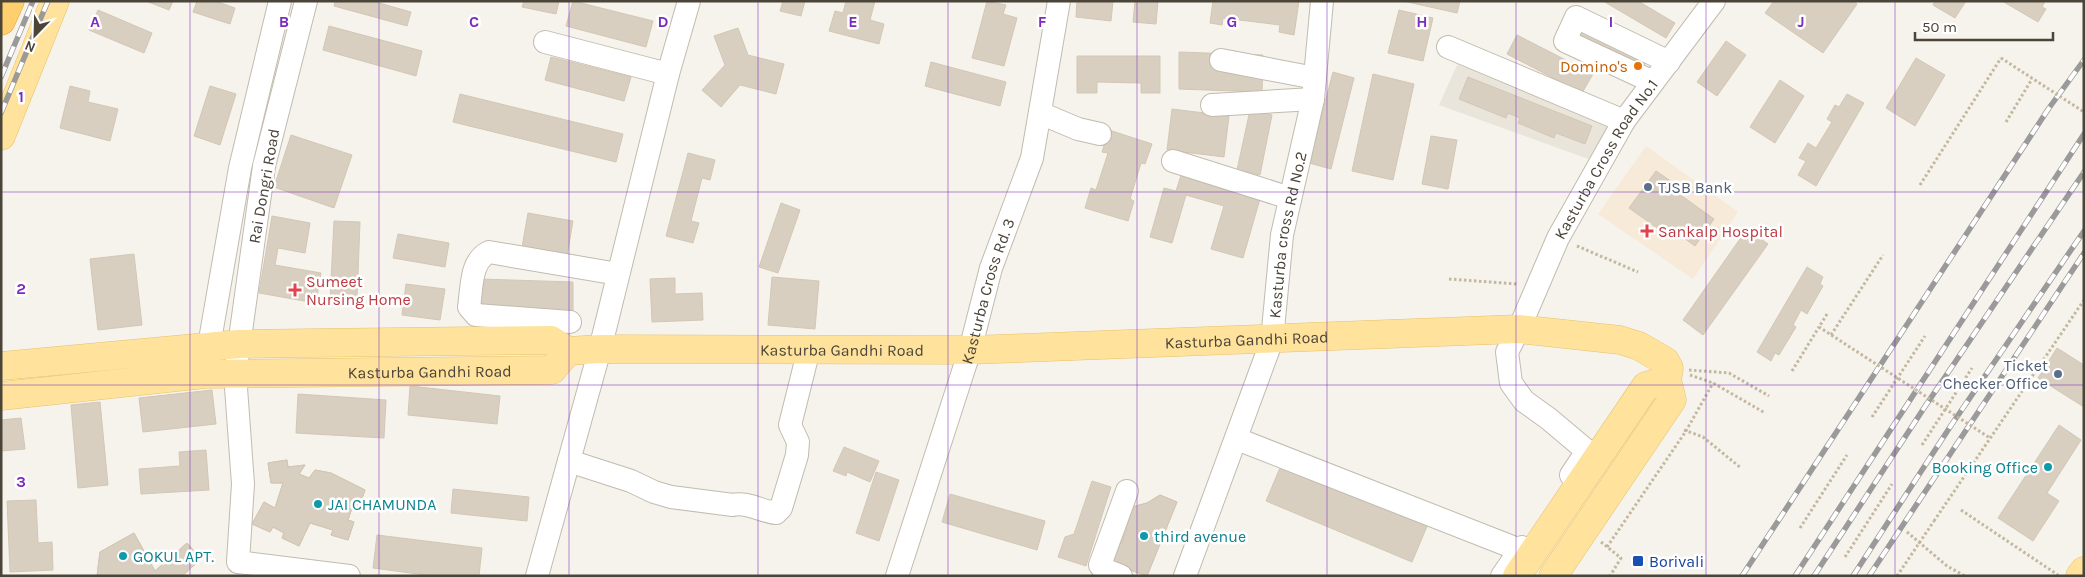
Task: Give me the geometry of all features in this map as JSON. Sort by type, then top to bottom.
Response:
[{"type":"highway","points":[[1,21],[10,1]]},
{"type":"main road","points":[[1,136],[55,1]]},
{"type":"main road","name":"Kasturba Gandhi Road","points":[[1,396],[205,374],[552,370],[568,351],[600,349],[970,350],[1272,340],[1520,328],[1620,340],[1654,353],[1665,361],[1668,374]]},
{"type":"main road","points":[[1,366],[239,344],[551,340],[568,351]]},
{"type":"main road","points":[[1519,563],[1646,386],[1668,374],[1672,400],[1553,576]]},
{"type":"main road","points":[[2080,576],[2084,571]]},
{"type":"street","points":[[205,374],[208,346],[240,168],[280,1]]},
{"type":"street","name":"Rai Dongri Road","points":[[306,1],[264,166],[235,374],[243,484],[238,562],[349,576]]},
{"type":"street","points":[[537,576],[600,349],[668,74],[690,1]]},
{"type":"street","name":"Kasturba Cross Rd. 3","points":[[896,576],[970,350],[991,268],[1032,158],[1059,1]]},
{"type":"street","name":"Kasturba cross Rd No.2","points":[[1185,576],[1272,340],[1282,236],[1314,88],[1322,1]]},
{"type":"street","name":"Kasturba Cross Road No.1","points":[[1519,563],[1587,451],[1524,401],[1511,383],[1507,352],[1520,328],[1558,238],[1624,121],[1714,1]]},
{"type":"street","points":[[1653,82],[1565,41],[1576,17],[1668,62]]},
{"type":"street","points":[[270,42],[294,49]]},
{"type":"street","points":[[545,42],[668,74]]},
{"type":"street","points":[[1448,47],[1624,121]]},
{"type":"street","points":[[1221,60],[1314,88]]},
{"type":"street","points":[[1212,105],[1314,88]]},
{"type":"street","points":[[1040,113],[1078,129],[1100,134]]},
{"type":"street","points":[[1173,161],[1290,198]]},
{"type":"street","points":[[570,322],[476,315],[469,307],[478,261],[489,252],[618,274]]},
{"type":"street","points":[[569,461],[632,481],[654,492],[671,497],[733,505],[739,503],[776,513],[782,503],[798,455],[798,442],[790,425],[809,349]]},
{"type":"street","points":[[1237,439],[1519,563],[1502,576]]},
{"type":"street","points":[[1121,576],[1104,569],[1100,565],[1127,491]]},
{"type":"path","points":[[1920,185],[2001,58],[2084,112]]},
{"type":"path","points":[[2006,122],[2032,79]]},
{"type":"path","points":[[1558,238],[1638,272]]},
{"type":"path","points":[[1831,335],[1883,255]]},
{"type":"path","points":[[1449,279],[1538,286]]},
{"type":"path","points":[[1896,576],[2084,300]]},
{"type":"path","points":[[1792,371],[1827,314]]},
{"type":"path","points":[[1818,327],[1990,438]]},
{"type":"path","points":[[1872,417],[1925,336]]},
{"type":"path","points":[[1922,445],[1972,368]]},
{"type":"path","points":[[1668,374],[1729,373],[1769,396]]},
{"type":"path","points":[[1608,547],[1686,431],[1713,384],[1765,412]]},
{"type":"path","points":[[1659,421],[1703,437],[1741,468]]},
{"type":"path","points":[[1800,528],[1847,455]]},
{"type":"path","points":[[1845,557],[1892,484]]},
{"type":"path","points":[[1961,510],[2058,576]]},
{"type":"path","points":[[1907,532],[1947,566],[1965,576]]},
{"type":"path","points":[[1610,576],[1621,558]]},
{"type":"shaded area","points":[[1458,63],[1614,126],[1591,160],[1439,105]]},
{"type":"shaded area","points":[[1646,146],[1738,212],[1693,279],[1598,214]]},
{"type":"building","points":[[146,1],[173,1],[169,10]]},
{"type":"building","points":[[197,1],[215,1],[235,8],[230,24],[193,12]]},
{"type":"building","points":[[335,1],[372,1],[411,12],[407,26],[334,6]]},
{"type":"building","points":[[524,1],[559,1],[556,14],[522,7]]},
{"type":"building","points":[[573,1],[653,21],[646,47],[566,26]]},
{"type":"building","points":[[783,1],[805,1],[801,16],[780,11]]},
{"type":"building","points":[[846,1],[875,1],[870,20],[884,24],[879,44],[829,31],[835,11],[843,13]]},
{"type":"building","points":[[987,1],[1006,5],[1003,14],[1017,18],[1004,66],[972,58]]},
{"type":"building","points":[[1077,1],[1113,1],[1111,21],[1076,17]]},
{"type":"building","points":[[1135,1],[1158,1],[1156,24],[1133,22]]},
{"type":"building","points":[[1213,1],[1299,1],[1294,35],[1279,32],[1280,25],[1223,18],[1222,25],[1210,23]]},
{"type":"building","points":[[1403,1],[1460,1],[1457,13]]},
{"type":"building","points":[[1603,1],[1638,1],[1675,23],[1666,38]]},
{"type":"building","points":[[1774,1],[1854,1],[1857,4],[1823,53],[1765,13]]},
{"type":"building","points":[[1935,1],[1966,1],[1955,18],[1933,5]]},
{"type":"building","points":[[2002,1],[2045,1],[2042,7],[2046,9],[2038,22]]},
{"type":"building","points":[[98,10],[152,33],[144,53],[89,30]]},
{"type":"building","points":[[1399,10],[1433,18],[1423,61],[1388,53]]},
{"type":"building","points":[[329,26],[422,51],[416,76],[323,50]]},
{"type":"building","points":[[1580,26],[1647,59],[1641,73],[1572,41]]},
{"type":"building","points":[[738,28],[748,55],[784,64],[776,94],[740,85],[721,107],[702,90],[725,65],[714,36]]},
{"type":"building","points":[[1517,35],[1593,74],[1582,93],[1507,54]]},
{"type":"building","points":[[1726,41],[1746,55],[1717,96],[1697,82]]},
{"type":"building","points":[[1179,52],[1263,55],[1262,92],[1179,89]]},
{"type":"building","points":[[1077,56],[1160,56],[1160,93],[1141,93],[1141,83],[1097,82],[1097,93],[1077,93]]},
{"type":"building","points":[[551,57],[631,77],[624,101],[545,80]]},
{"type":"building","points":[[1916,58],[1945,75],[1915,126],[1886,108]]},
{"type":"building","points":[[931,62],[1006,82],[1000,106],[925,86]]},
{"type":"building","points":[[1333,72],[1354,78],[1331,169],[1309,163]]},
{"type":"building","points":[[1373,74],[1414,84],[1393,180],[1352,171]]},
{"type":"building","points":[[1468,77],[1592,126],[1585,144],[1556,133],[1554,138],[1518,123],[1520,118],[1508,113],[1506,118],[1459,99]]},
{"type":"building","points":[[1780,80],[1804,96],[1775,143],[1750,127]]},
{"type":"building","points":[[70,86],[90,91],[88,102],[118,109],[110,141],[60,128]]},
{"type":"building","points":[[210,86],[236,94],[220,145],[194,136]]},
{"type":"building","points":[[460,94],[623,134],[616,162],[453,122]]},
{"type":"building","points":[[1847,94],[1864,103],[1816,186],[1798,175],[1806,161],[1799,158],[1808,143],[1816,148],[1832,122],[1827,119],[1835,105],[1839,107]]},
{"type":"building","points":[[1172,109],[1229,116],[1224,157],[1167,150]]},
{"type":"building","points":[[1250,110],[1272,115],[1260,175],[1237,170]]},
{"type":"building","points":[[1109,130],[1152,144],[1145,164],[1141,163],[1130,199],[1134,201],[1128,221],[1085,208],[1091,188],[1096,190],[1108,153],[1102,152]]},
{"type":"building","points":[[291,135],[352,155],[334,208],[274,187]]},
{"type":"building","points":[[1431,136],[1457,140],[1448,189],[1422,184]]},
{"type":"building","points":[[688,153],[715,160],[710,180],[702,178],[691,221],[699,223],[693,243],[666,236]]},
{"type":"building","points":[[1183,169],[1262,192],[1243,258],[1211,249],[1224,206],[1186,195],[1172,243],[1150,237],[1164,188],[1176,191]]},
{"type":"building","points":[[1656,171],[1678,186],[1675,191],[1714,219],[1695,246],[1665,224],[1660,230],[1629,208]]},
{"type":"building","points":[[781,203],[800,210],[778,273],[759,267]]},
{"type":"building","points":[[528,213],[573,221],[566,262],[521,253]]},
{"type":"building","points":[[272,216],[310,223],[305,253],[278,248],[275,265],[321,273],[316,303],[259,293]]},
{"type":"building","points":[[334,221],[360,222],[357,301],[330,301]]},
{"type":"building","points":[[1747,229],[1768,244],[1703,335],[1683,320]]},
{"type":"building","points":[[398,234],[449,243],[445,267],[393,258]]},
{"type":"building","points":[[134,254],[142,325],[98,330],[90,259]]},
{"type":"building","points":[[1807,267],[1823,277],[1820,284],[1823,286],[1807,314],[1801,310],[1793,325],[1796,327],[1779,355],[1775,353],[1771,361],[1757,352]]},
{"type":"building","points":[[772,277],[819,281],[815,329],[768,325]]},
{"type":"building","points":[[675,278],[675,294],[702,293],[703,320],[652,322],[650,279]]},
{"type":"building","points":[[481,279],[573,282],[573,313],[480,310]]},
{"type":"building","points":[[406,284],[445,289],[440,320],[402,315]]},
{"type":"building","points":[[2057,348],[2084,365],[2084,407],[2038,378]]},
{"type":"building","points":[[410,386],[500,396],[497,424],[408,415]]},
{"type":"building","points":[[212,390],[216,424],[143,432],[139,398]]},
{"type":"building","points":[[298,394],[386,400],[384,438],[296,433]]},
{"type":"building","points":[[100,402],[108,485],[78,488],[71,405]]},
{"type":"building","points":[[21,418],[25,449],[1,451],[1,420]]},
{"type":"building","name":"Booking Office","points":[[2059,425],[2081,440],[2047,493],[2059,501],[2033,541],[1998,518]]},
{"type":"building","points":[[844,447],[879,461],[870,482],[847,472],[846,476],[833,471]]},
{"type":"building","points":[[206,450],[209,490],[141,494],[139,469],[180,466],[179,452]]},
{"type":"building","name":"JAI CHAMUNDA","points":[[287,460],[288,467],[305,465],[299,474],[309,478],[315,470],[331,473],[365,490],[359,507],[353,505],[348,520],[354,522],[348,540],[331,535],[333,530],[310,523],[299,546],[282,538],[284,533],[273,527],[270,532],[252,524],[264,502],[275,508],[283,483],[271,483],[268,463]]},
{"type":"building","name":"JAI CHAMUNDA","points":[[287,460],[288,467],[305,465],[299,474],[309,478],[315,470],[331,473],[365,490],[359,507],[353,505],[348,520],[354,522],[348,540],[331,535],[333,530],[310,523],[299,546],[282,538],[284,533],[273,527],[270,532],[252,524],[264,502],[275,508],[283,483],[271,483],[268,463]]},
{"type":"building","points":[[1282,463],[1428,524],[1412,562],[1266,501]]},
{"type":"building","points":[[876,472],[899,480],[879,541],[856,533]]},
{"type":"building","points":[[1092,481],[1111,487],[1086,566],[1058,557],[1065,537],[1074,534]]},
{"type":"building","points":[[453,489],[529,497],[527,521],[451,513]]},
{"type":"building","points":[[950,494],[1045,521],[1037,550],[942,522]]},
{"type":"building","name":"third avenue","points":[[1160,495],[1177,502],[1147,576],[1108,562],[1114,544],[1121,544],[1127,528],[1123,524],[1128,508],[1147,503]]},
{"type":"building","name":"third avenue","points":[[1160,495],[1177,502],[1147,576],[1108,562],[1114,544],[1121,544],[1127,528],[1123,524],[1128,508],[1147,503]]},
{"type":"building","points":[[36,500],[38,543],[52,542],[53,570],[10,572],[7,501]]},
{"type":"building","name":"GOKUL APT.","points":[[134,533],[155,571],[187,543],[201,559],[182,576],[97,576],[100,552]]},
{"type":"building","name":"GOKUL APT.","points":[[134,533],[155,571],[187,543],[201,559],[182,576],[97,576],[100,552]]},
{"type":"building","points":[[377,535],[482,548],[479,576],[433,576],[373,568]]},
{"type":"railway","points":[[1,77],[33,1]]},
{"type":"railway","points":[[1,113],[48,1]]},
{"type":"railway","points":[[1742,576],[2049,108],[2084,60]]},
{"type":"railway","points":[[1795,576],[2084,134]]},
{"type":"railway","points":[[1814,576],[1924,408],[2084,172]]},
{"type":"railway","points":[[1853,576],[1950,427],[2084,231]]},
{"type":"railway","points":[[1869,576],[2084,253]]},
{"type":"place","name":"Domino's","points":[[1638,66]]},
{"type":"place","name":"TJSB Bank","points":[[1648,187]]},
{"type":"place","name":"Sankalp Hospital","points":[[1647,231]]},
{"type":"place","name":"Sumeet Nursing Home","points":[[295,290]]},
{"type":"place","name":"Ticket Checker Office","points":[[2058,374]]},
{"type":"place","name":"Booking Office","points":[[2048,467]]},
{"type":"place","name":"JAI CHAMUNDA","points":[[318,504]]},
{"type":"place","name":"third avenue","points":[[1144,536]]},
{"type":"place","name":"GOKUL APT.","points":[[123,556]]},
{"type":"place","name":"Borivali","points":[[1638,561]]}]
